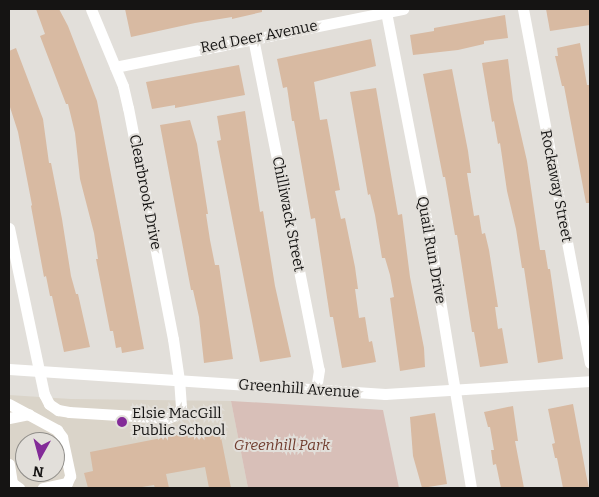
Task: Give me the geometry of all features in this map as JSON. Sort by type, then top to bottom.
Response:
[{"type":"street","name":"Clearbrook Drive","points":[[40,371],[44,394],[49,404],[58,410],[174,417],[178,414],[181,407],[179,380],[128,108],[115,67],[91,9]]},
{"type":"street","name":"Red Deer Avenue","points":[[115,67],[403,9]]},
{"type":"street","name":"Rockaway Street","points":[[523,9],[590,363]]},
{"type":"street","name":"Quail Run Drive","points":[[386,12],[429,234],[471,488]]},
{"type":"street","name":"Chilliwack Street","points":[[253,38],[319,370],[316,390]]},
{"type":"street","points":[[9,228],[40,371]]},
{"type":"street","name":"Greenhill Avenue","points":[[9,369],[385,394],[590,381]]},
{"type":"street","points":[[9,404],[57,430],[62,437],[70,476],[67,483],[45,488]]},
{"type":"street","points":[[9,418],[29,414]]},
{"type":"street","points":[[9,464],[12,483],[19,488]]},
{"type":"shaded area","name":"Elsie MacGill Public School","points":[[9,395],[71,399],[231,401],[248,488],[9,488]]},
{"type":"green space","name":"Greenhill Park","points":[[231,401],[383,410],[399,488],[248,488]]},
{"type":"building","points":[[36,9],[59,9],[68,26],[97,101],[144,349],[122,353],[121,347],[116,348],[113,331],[110,331],[96,259],[98,259],[94,233],[80,179],[75,133],[68,104],[66,104],[40,36],[45,34]]},
{"type":"building","points":[[125,9],[262,9],[262,12],[232,19],[232,17],[195,23],[131,37]]},
{"type":"building","points":[[546,9],[589,9],[590,25],[550,31]]},
{"type":"building","points":[[505,15],[508,38],[484,41],[484,44],[458,50],[413,55],[410,35],[434,31],[434,28]]},
{"type":"building","points":[[371,39],[376,66],[314,82],[320,120],[327,119],[340,190],[335,191],[341,219],[345,218],[355,267],[358,289],[355,289],[359,318],[365,317],[369,342],[372,341],[376,362],[342,368],[333,317],[330,317],[315,218],[311,219],[287,87],[283,88],[277,59]]},
{"type":"building","points":[[580,43],[587,85],[589,85],[590,90],[590,203],[586,203],[564,86],[562,86],[555,56],[558,56],[557,48]]},
{"type":"building","points":[[16,48],[43,119],[49,163],[51,163],[62,219],[71,276],[76,294],[78,294],[90,347],[64,352],[52,296],[50,296],[46,276],[44,277],[18,132],[9,104],[9,51]]},
{"type":"building","points":[[508,59],[513,100],[527,161],[540,250],[545,250],[548,269],[550,269],[563,359],[538,363],[524,268],[522,268],[516,229],[507,191],[500,143],[498,144],[494,121],[492,122],[482,63]]},
{"type":"building","points":[[239,65],[245,95],[175,108],[175,105],[152,109],[146,82]]},
{"type":"building","points":[[452,69],[468,151],[471,173],[467,173],[474,216],[479,215],[482,234],[485,233],[489,250],[498,307],[495,307],[498,329],[502,328],[508,363],[480,367],[474,332],[472,332],[457,235],[455,235],[423,74]]},
{"type":"building","points":[[376,88],[398,215],[402,214],[410,277],[424,348],[425,367],[400,371],[390,298],[394,297],[385,258],[382,258],[370,194],[368,195],[350,92]]},
{"type":"building","points":[[245,111],[260,212],[263,211],[275,286],[291,357],[260,362],[217,141],[221,140],[217,116]]},
{"type":"building","points":[[190,120],[197,144],[215,265],[219,265],[233,359],[204,363],[199,317],[193,290],[191,290],[160,125]]},
{"type":"building","points":[[573,404],[589,488],[563,488],[552,444],[555,443],[548,409]]},
{"type":"building","points":[[513,406],[518,441],[515,441],[524,488],[501,488],[496,464],[493,465],[491,450],[494,450],[490,427],[488,427],[484,412]]},
{"type":"building","points":[[435,413],[447,484],[422,488],[413,456],[410,417]]},
{"type":"building","points":[[220,432],[231,488],[209,488],[205,467],[166,474],[169,488],[155,488],[154,485],[136,488],[88,488],[84,473],[93,471],[90,452],[187,433],[188,438]]},
{"type":"place","name":"Elsie MacGill Public School","points":[[122,422]]}]
